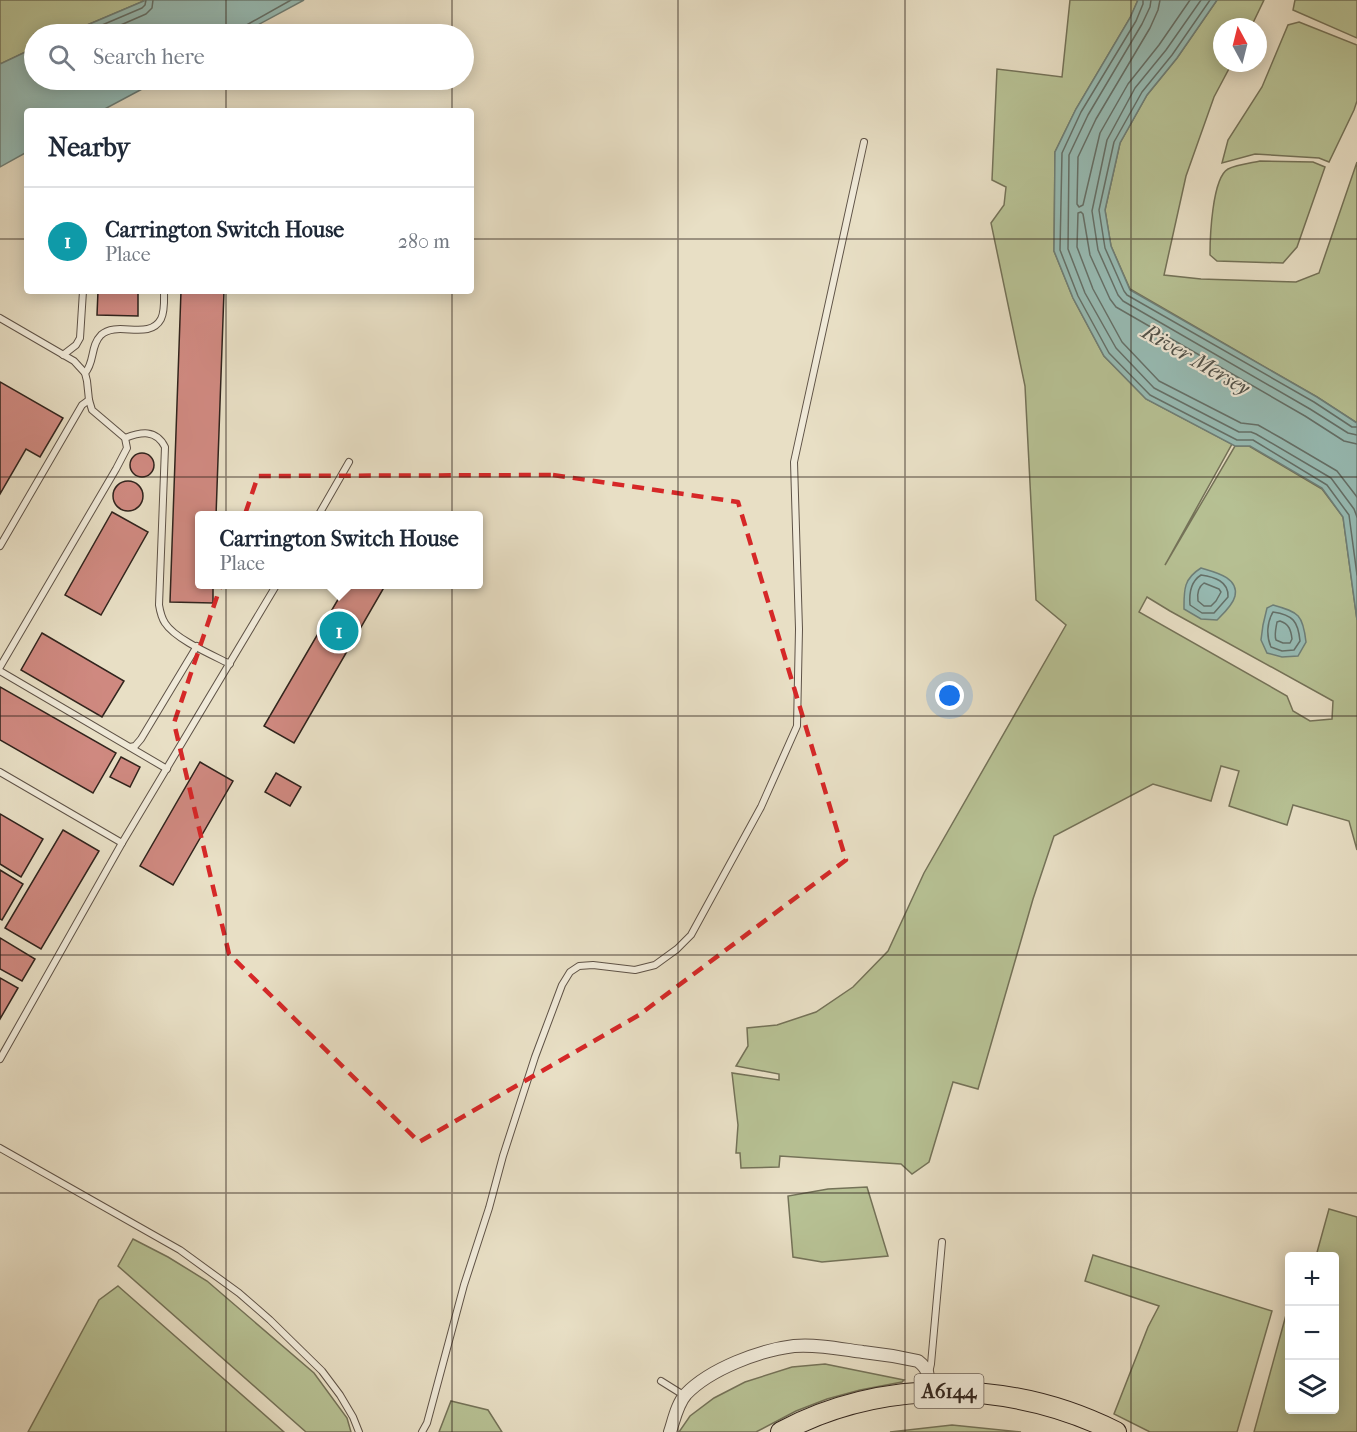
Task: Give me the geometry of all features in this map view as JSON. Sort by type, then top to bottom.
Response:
[{"type":"main road","name":"A6144","points":[[781,1432],[810,1419],[857,1403],[904,1393],[927,1383],[949,1391],[1001,1395],[1038,1404],[1080,1417],[1116,1432]]},
{"type":"street","points":[[670,1432],[676,1412],[685,1395],[697,1385],[720,1370],[749,1357],[795,1346],[828,1347],[918,1361],[924,1366],[927,1383]]},
{"type":"lane","points":[[422,1432],[427,1424],[464,1285],[503,1156],[535,1057],[562,985],[570,972],[579,966],[593,965],[635,970],[655,965],[691,935],[761,807],[797,726],[799,629],[794,462],[864,142]]},
{"type":"lane","points":[[63,355],[76,345],[80,338],[83,294]]},
{"type":"lane","points":[[85,373],[90,365],[93,346],[103,333],[117,328],[148,329],[155,325],[161,318],[164,294]]},
{"type":"lane","points":[[0,318],[74,361],[85,373],[92,410],[125,438],[127,448],[0,666]]},
{"type":"lane","points":[[0,546],[82,405],[89,400]]},
{"type":"lane","points":[[125,438],[147,433],[161,439],[165,447],[159,593],[161,615],[173,633],[230,664]]},
{"type":"lane","points":[[321,511],[349,462]]},
{"type":"lane","points":[[0,1059],[123,843],[275,589]]},
{"type":"lane","points":[[129,747],[135,746],[141,739],[196,646]]},
{"type":"lane","points":[[0,671],[167,769]]},
{"type":"lane","points":[[0,772],[123,843]]},
{"type":"lane","points":[[0,1148],[180,1250],[239,1293],[322,1371],[340,1395],[359,1432]]},
{"type":"lane","points":[[927,1383],[931,1364],[942,1242]]},
{"type":"lane","points":[[661,1382],[685,1395]]},
{"type":"highlighted area","points":[[553,475],[738,502],[846,860],[639,1015],[419,1142],[229,954],[174,723],[258,476]]},
{"type":"green space","points":[[0,0],[146,0],[90,24],[24,24],[24,53],[0,64]]},
{"type":"green space","points":[[1070,0],[1138,0],[1130,18],[1076,109],[1055,152],[1054,251],[1073,298],[1104,356],[1146,399],[1232,444],[1165,565],[1235,446],[1249,446],[1322,489],[1343,517],[1357,620],[1357,850],[1349,821],[1293,805],[1287,825],[1229,806],[1239,771],[1221,766],[1211,801],[1153,784],[1054,836],[1033,899],[978,1089],[953,1082],[929,1162],[912,1174],[901,1164],[780,1156],[779,1167],[741,1168],[740,1153],[736,1153],[738,1125],[732,1073],[779,1080],[779,1074],[736,1066],[748,1046],[747,1028],[777,1025],[816,1012],[853,987],[888,951],[924,873],[1066,625],[1036,600],[1025,386],[991,223],[1004,205],[1006,187],[992,180],[997,69],[1062,77]],"holes":[[[1147,597],[1333,701],[1332,719],[1310,721],[1293,711],[1287,696],[1139,612]]]},
{"type":"green space","points":[[1217,0],[1264,0],[1255,18],[1213,18],[1213,72],[1227,72],[1214,97],[1186,176],[1164,275],[1201,279],[1296,282],[1319,273],[1357,162],[1357,423],[1317,397],[1130,289],[1111,246],[1105,210],[1120,143],[1147,95],[1177,58]]},
{"type":"green space","points":[[1295,0],[1357,0],[1357,38],[1293,10]]},
{"type":"green space","points":[[1299,22],[1357,45],[1357,101],[1329,162],[1319,158],[1255,154],[1222,163],[1228,140],[1262,87],[1288,25]]},
{"type":"green space","points":[[1260,161],[1313,162],[1325,167],[1297,247],[1283,263],[1217,261],[1210,255],[1210,247],[1211,223],[1218,184],[1228,169]]},
{"type":"green space","points":[[867,1187],[888,1256],[822,1262],[793,1257],[788,1196],[828,1189]]},
{"type":"green space","points":[[1329,1209],[1357,1217],[1357,1432],[1254,1432],[1285,1319],[1285,1414],[1339,1414],[1339,1252],[1317,1252]]},
{"type":"green space","points":[[133,1239],[207,1281],[314,1373],[347,1418],[351,1432],[306,1432],[118,1266]]},
{"type":"green space","points":[[1093,1255],[1272,1311],[1237,1432],[1150,1432],[1114,1414],[1148,1327],[1159,1306],[1085,1281]]},
{"type":"green space","points":[[118,1286],[284,1432],[28,1432],[99,1300]]},
{"type":"green space","points":[[825,1364],[904,1380],[827,1399],[796,1411],[756,1432],[679,1432],[690,1416],[714,1398],[745,1382],[792,1367]]},
{"type":"green space","points":[[451,1401],[488,1410],[502,1432],[439,1432]]},
{"type":"green space","points":[[952,1425],[1021,1432],[890,1432]]},
{"type":"water","points":[[146,0],[304,0],[260,24],[90,24]]},
{"type":"water","name":"River Mersey","points":[[1138,0],[1217,0],[1177,58],[1147,95],[1120,143],[1105,210],[1111,246],[1130,290],[1317,397],[1357,423],[1357,620],[1343,517],[1322,488],[1250,446],[1235,446],[1146,399],[1104,356],[1073,298],[1054,251],[1055,152],[1076,109],[1130,18]]},
{"type":"water","points":[[24,53],[24,90],[140,90],[107,108],[24,108],[24,154],[0,167],[0,64]]},
{"type":"water","points":[[1201,568],[1224,576],[1233,584],[1235,590],[1232,603],[1217,620],[1201,619],[1184,609],[1188,581]]},
{"type":"water","points":[[1273,605],[1289,610],[1301,620],[1306,642],[1298,656],[1282,657],[1267,653],[1261,640],[1267,608]]},
{"type":"building","points":[[98,294],[138,294],[138,316],[97,315]]},
{"type":"building","points":[[181,294],[224,294],[216,511],[195,511],[195,589],[213,589],[213,603],[170,602]]},
{"type":"building","points":[[0,382],[63,418],[40,457],[26,449],[0,494]]},
{"type":"building","points":[[142,453],[151,456],[154,465],[151,474],[142,477],[133,474],[130,465],[133,456]]},
{"type":"building","points":[[128,481],[134,482],[142,490],[142,502],[134,510],[128,511],[122,510],[114,502],[113,496],[114,490],[122,482]]},
{"type":"building","points":[[112,512],[148,532],[101,615],[65,595]]},
{"type":"building","points":[[344,589],[383,589],[294,743],[264,726]]},
{"type":"building","points":[[42,633],[124,681],[102,717],[21,670]]},
{"type":"building","points":[[0,687],[116,753],[93,793],[0,740]]},
{"type":"building","points":[[121,757],[140,767],[130,787],[110,777]]},
{"type":"building","points":[[200,762],[233,781],[173,885],[140,866]]},
{"type":"building","points":[[276,773],[301,787],[290,806],[265,792]]},
{"type":"building","points":[[0,814],[43,839],[21,877],[0,864]]},
{"type":"building","points":[[63,830],[99,851],[41,949],[5,928]]},
{"type":"building","points":[[0,870],[23,884],[2,920],[0,919]]},
{"type":"building","points":[[0,938],[35,959],[22,981],[0,969]]},
{"type":"building","points":[[0,978],[18,988],[0,1019]]},
{"type":"place","name":"Carrington Switch House","points":[[339,631]]}]
